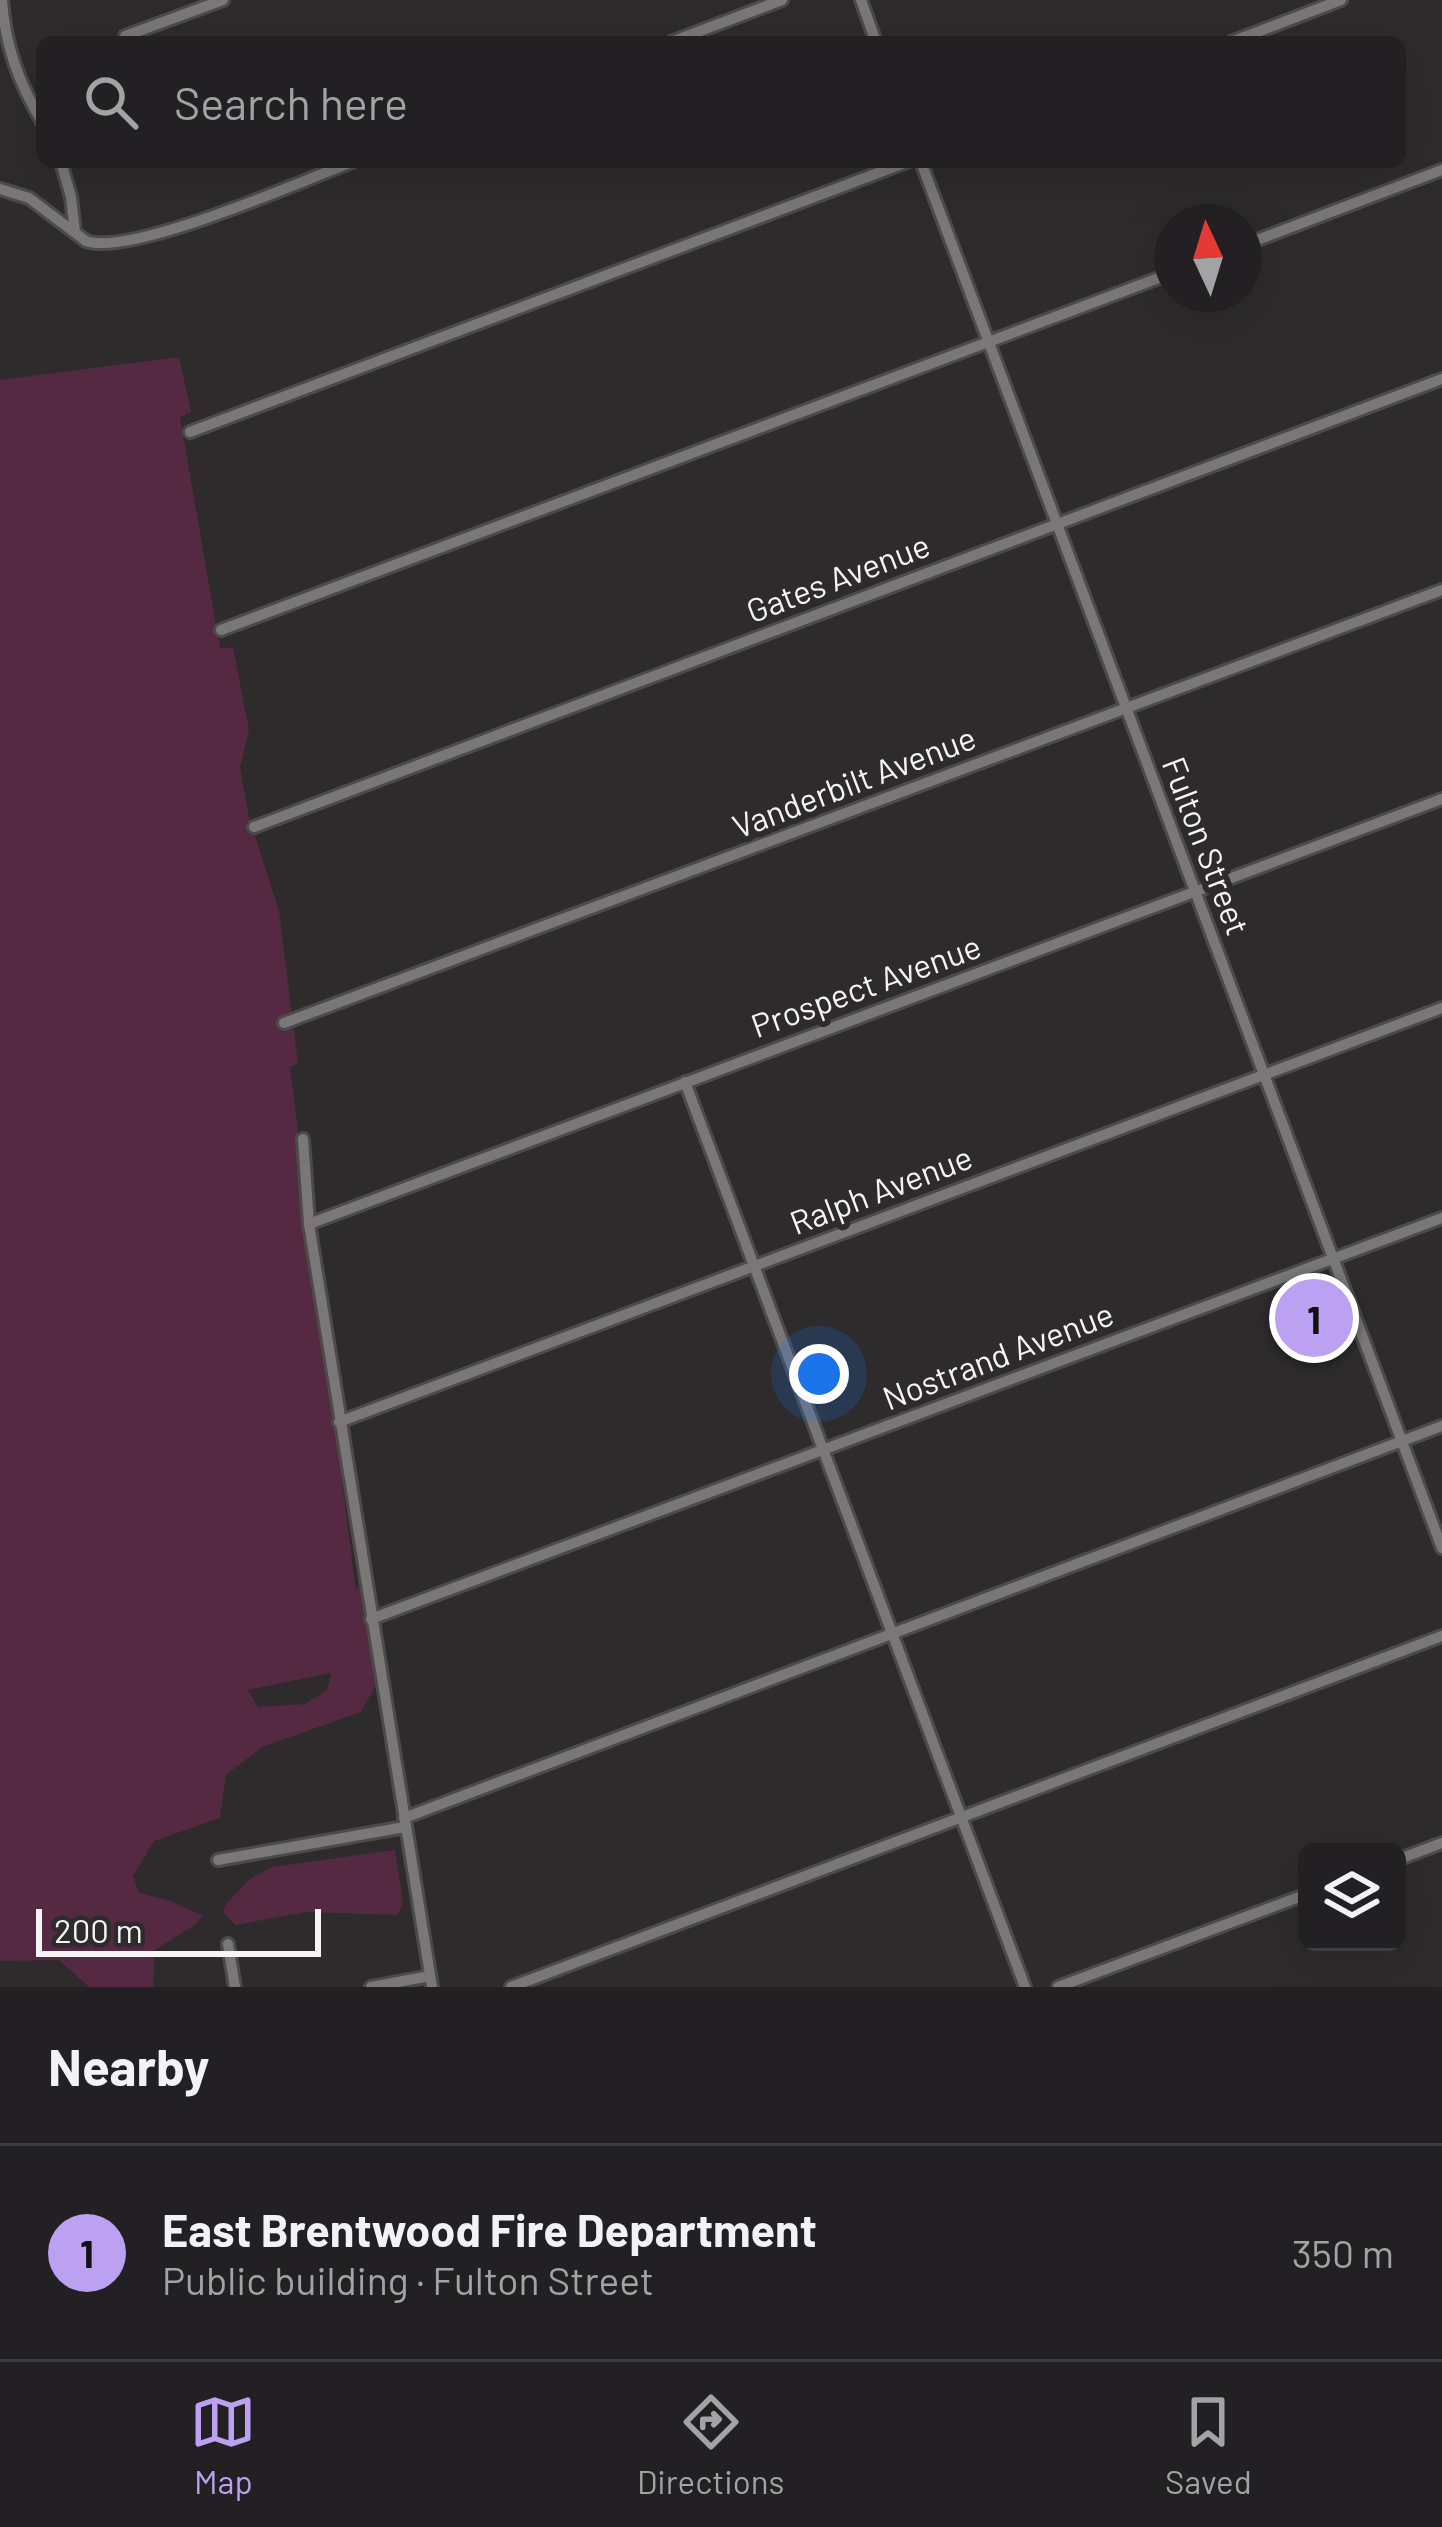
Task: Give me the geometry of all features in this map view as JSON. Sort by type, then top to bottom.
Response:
[{"type":"street","points":[[2,0],[10,56],[36,111]]},
{"type":"street","points":[[125,36],[223,0]]},
{"type":"street","points":[[687,36],[782,0]]},
{"type":"street","points":[[861,0],[874,36]]},
{"type":"street","points":[[1247,36],[1341,0]]},
{"type":"street","points":[[63,168],[75,232]]},
{"type":"street","points":[[0,189],[29,197],[96,244],[159,234],[336,168]]},
{"type":"street","points":[[190,432],[891,168]]},
{"type":"street","name":"Fulton Street","points":[[923,168],[1442,1548]]},
{"type":"street","points":[[1262,238],[1442,170]]},
{"type":"street","points":[[221,630],[1154,279]]},
{"type":"street","name":"Gates Avenue","points":[[254,827],[1442,380]]},
{"type":"street","name":"Vanderbilt Avenue","points":[[284,1024],[1442,590]]},
{"type":"street","name":"Prospect Avenue","points":[[309,1225],[1442,799]]},
{"type":"street","name":"Ralph Avenue","points":[[339,1422],[1442,1008]]},
{"type":"street","points":[[685,1082],[1025,1987]]},
{"type":"street","points":[[303,1139],[309,1225],[431,1982],[371,1987]]},
{"type":"street","name":"Nostrand Avenue","points":[[371,1619],[1442,1218]]},
{"type":"street","points":[[218,1860],[405,1823],[1442,1426]]},
{"type":"street","points":[[511,1987],[1442,1636]]},
{"type":"street","points":[[1406,1857],[1442,1843]]},
{"type":"street","points":[[1058,1987],[1298,1897]]},
{"type":"street","points":[[228,1944],[235,1987]]},
{"type":"shaded area","points":[[179,357],[191,412],[180,417],[220,648],[233,648],[249,729],[240,768],[249,817],[279,911],[298,1064],[290,1067],[356,1591],[359,1585],[377,1683],[361,1712],[262,1747],[226,1775],[220,1818],[154,1841],[133,1876],[139,1893],[203,1916],[155,1950],[153,1987],[89,1987],[59,1960],[0,1961],[0,380]],"holes":[[[331,1673],[327,1690],[305,1704],[258,1707],[248,1690]]]},
{"type":"shaded area","points":[[395,1850],[403,1904],[397,1915],[306,1912],[235,1925],[223,1912],[250,1879],[272,1867]]},
{"type":"place","name":"East Brentwood Fire Department","points":[[1314,1318]]}]
